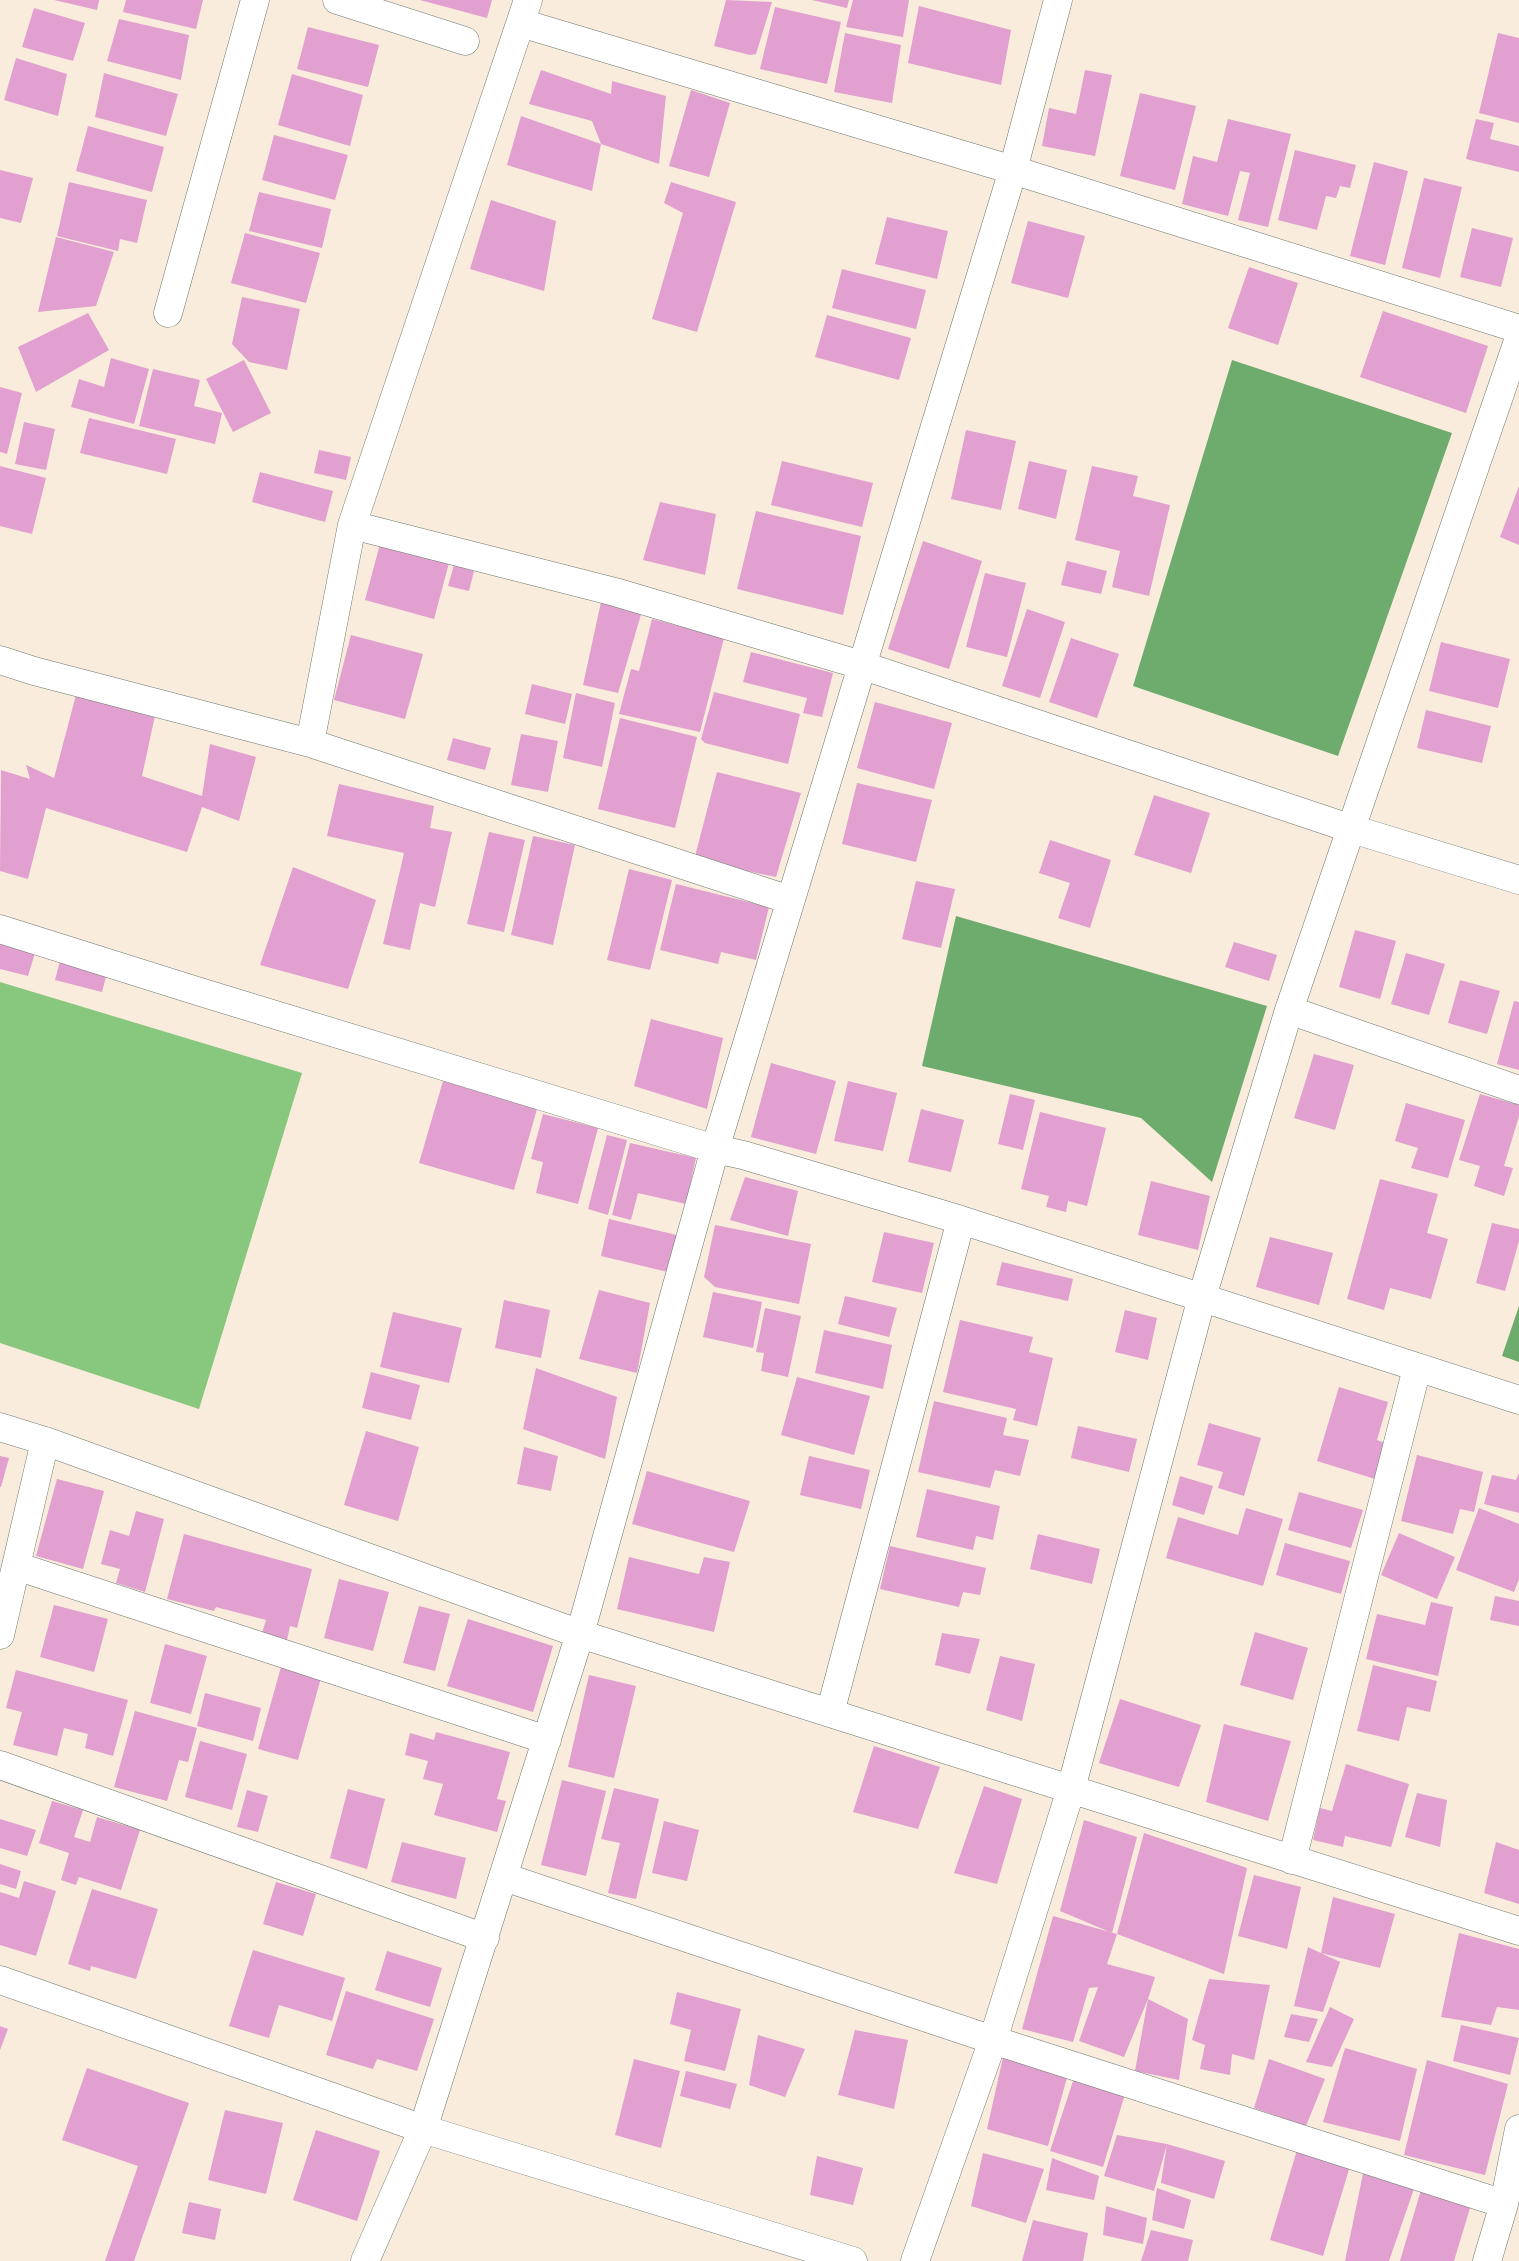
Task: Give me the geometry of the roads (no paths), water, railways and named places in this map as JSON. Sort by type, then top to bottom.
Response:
[{"type":"street","points":[[168,313],[255,0]]},
{"type":"street","points":[[337,0],[384,7],[465,41]]},
{"type":"street","points":[[364,2261],[423,2129],[580,1634],[715,1149],[1013,170],[1058,0]]},
{"type":"street","points":[[310,743],[352,525],[524,12],[1013,170],[1519,329]]},
{"type":"street","points":[[916,2261],[993,2040],[1071,1790],[1202,1297],[1290,1010],[1519,338]]},
{"type":"street","points":[[352,525],[615,592],[861,665],[1352,829],[1519,880]]},
{"type":"street","points":[[0,660],[34,671],[310,743],[790,900]]},
{"type":"street","points":[[0,929],[715,1149],[742,1155],[961,1220],[1519,1400]]},
{"type":"street","points":[[1290,1010],[1519,1090]]},
{"type":"street","points":[[830,1713],[961,1220]]},
{"type":"street","points":[[1292,1860],[1417,1368]]},
{"type":"street","points":[[0,1427],[45,1441],[580,1634],[1519,1931]]},
{"type":"street","points":[[0,1635],[45,1441]]},
{"type":"street","points":[[16,1566],[547,1740]]},
{"type":"street","points":[[0,1765],[485,1938]]},
{"type":"street","points":[[504,1877],[993,2040],[1504,2204]]},
{"type":"street","points":[[0,1980],[423,2129],[853,2261]]},
{"type":"street","points":[[1487,2261],[1504,2204],[1519,2130]]}]
